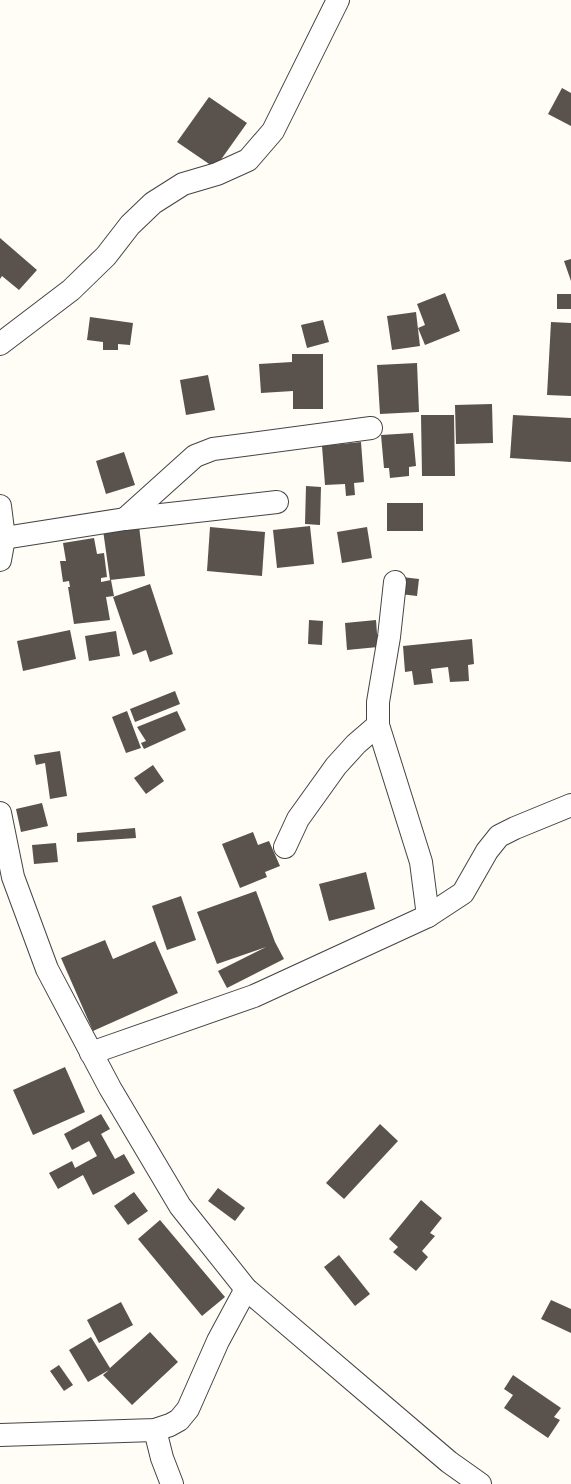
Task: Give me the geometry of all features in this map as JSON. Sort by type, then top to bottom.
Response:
[{"type":"street","points":[[0,344],[71,290],[106,256],[130,225],[153,203],[183,184],[217,174],[248,160],[273,131],[338,0]]},
{"type":"street","points":[[125,519],[195,456],[213,449],[371,428]]},
{"type":"street","points":[[4,538],[125,519],[277,502]]},
{"type":"street","points":[[0,506],[4,538],[0,560]]},
{"type":"street","points":[[395,582],[389,637],[378,702],[378,725],[420,862],[428,916]]},
{"type":"street","points":[[285,847],[298,820],[336,766],[356,744],[378,725]]},
{"type":"street","points":[[91,1053],[254,996],[428,916],[463,893],[487,851],[500,836],[515,828],[571,805]]},
{"type":"street","points":[[0,813],[7,879],[47,969],[110,1088],[180,1206],[246,1289],[449,1462],[480,1484]]},
{"type":"street","points":[[0,1435],[156,1430],[180,1420],[188,1409],[218,1341],[246,1289]]},
{"type":"street","points":[[156,1430],[162,1458],[172,1484]]},
{"type":"street","points":[[449,1462],[455,1484]]},
{"type":"building","points":[[562,88],[571,93],[571,126],[548,114]]},
{"type":"building","points":[[209,97],[247,123],[215,168],[177,142]]},
{"type":"building","points":[[0,238],[37,270],[19,290],[2,276],[0,279]]},
{"type":"building","points":[[571,259],[571,281],[564,261]]},
{"type":"building","points":[[445,293],[460,331],[425,345],[418,328],[425,325],[417,304]]},
{"type":"building","points":[[557,294],[571,294],[571,309],[557,309]]},
{"type":"building","points":[[416,312],[420,346],[392,350],[387,316]]},
{"type":"building","points":[[90,317],[133,323],[130,345],[118,344],[118,350],[103,350],[103,342],[87,340]]},
{"type":"building","points":[[323,320],[329,342],[307,348],[301,325]]},
{"type":"building","points":[[551,322],[571,323],[571,396],[547,395]]},
{"type":"building","points":[[292,354],[323,354],[323,409],[293,409],[293,391],[261,393],[259,364],[292,362]]},
{"type":"building","points":[[417,363],[419,412],[380,414],[377,365]]},
{"type":"building","points":[[208,375],[215,410],[186,415],[180,380]]},
{"type":"building","points":[[492,404],[493,443],[456,444],[455,405]]},
{"type":"building","points":[[421,415],[454,415],[455,476],[422,476]]},
{"type":"building","points":[[513,415],[571,418],[571,462],[510,458]]},
{"type":"building","points":[[413,433],[416,466],[409,467],[409,476],[390,478],[389,468],[384,468],[381,435]]},
{"type":"building","points":[[361,442],[364,482],[354,483],[355,495],[346,496],[345,484],[325,485],[322,446]]},
{"type":"building","points":[[124,452],[135,485],[106,494],[96,461]]},
{"type":"building","points":[[306,486],[321,487],[320,525],[305,524]]},
{"type":"building","points":[[387,503],[423,503],[423,531],[387,531]]},
{"type":"building","points":[[139,526],[145,576],[110,580],[103,530]]},
{"type":"building","points":[[310,526],[314,564],[277,568],[273,530]]},
{"type":"building","points":[[210,527],[265,532],[262,576],[207,571]]},
{"type":"building","points":[[367,527],[372,558],[342,563],[337,532]]},
{"type":"building","points":[[94,538],[97,554],[104,553],[107,577],[101,578],[101,582],[111,580],[114,596],[106,597],[110,620],[74,624],[68,587],[70,587],[69,581],[63,582],[60,561],[66,561],[63,543]]},
{"type":"building","points":[[402,577],[419,579],[417,596],[400,594]]},
{"type":"building","points":[[150,584],[173,654],[150,662],[146,650],[133,655],[113,597]]},
{"type":"building","points":[[309,620],[323,621],[322,645],[308,644]]},
{"type":"building","points":[[376,620],[378,647],[347,650],[345,623]]},
{"type":"building","points":[[70,630],[76,659],[23,671],[17,641]]},
{"type":"building","points":[[116,631],[120,656],[89,661],[85,636]]},
{"type":"building","points":[[472,639],[474,664],[468,665],[469,681],[450,682],[448,667],[431,669],[433,683],[414,685],[412,671],[405,672],[403,646]]},
{"type":"building","points":[[175,691],[180,704],[135,722],[130,709]]},
{"type":"building","points":[[127,711],[141,748],[126,753],[112,717]]},
{"type":"building","points":[[177,711],[186,730],[144,749],[141,743],[146,741],[137,727]]},
{"type":"building","points":[[60,751],[67,796],[50,799],[45,763],[36,765],[34,755]]},
{"type":"building","points":[[153,765],[164,781],[146,794],[134,778]]},
{"type":"building","points":[[42,803],[48,826],[21,832],[16,809]]},
{"type":"building","points":[[135,828],[136,838],[77,842],[77,833]]},
{"type":"building","points":[[253,832],[258,845],[269,841],[280,866],[265,872],[267,877],[240,888],[222,844]]},
{"type":"building","points":[[56,843],[58,862],[34,864],[32,845]]},
{"type":"building","points":[[366,872],[375,909],[329,921],[319,884]]},
{"type":"building","points":[[256,891],[275,942],[284,959],[227,988],[218,971],[266,947],[217,964],[197,912]]},
{"type":"building","points":[[181,896],[196,940],[167,950],[152,906]]},
{"type":"building","points":[[105,940],[113,959],[155,941],[178,993],[93,1031],[61,958]]},
{"type":"building","points":[[65,1067],[85,1112],[33,1135],[13,1090]]},
{"type":"building","points":[[101,1114],[110,1129],[101,1134],[115,1159],[124,1154],[135,1173],[93,1195],[83,1175],[58,1189],[49,1173],[72,1161],[75,1168],[97,1156],[89,1141],[72,1150],[64,1134]]},
{"type":"building","points":[[380,1124],[398,1141],[344,1199],[326,1183]]},
{"type":"building","points":[[218,1188],[245,1208],[235,1221],[208,1201]]},
{"type":"building","points":[[134,1192],[148,1211],[128,1225],[114,1206]]},
{"type":"building","points":[[421,1200],[442,1218],[430,1233],[435,1236],[422,1251],[428,1257],[416,1271],[393,1252],[398,1247],[389,1239]]},
{"type":"building","points":[[160,1220],[225,1297],[202,1316],[138,1239]]},
{"type":"building","points":[[339,1255],[370,1294],[355,1306],[324,1267]]},
{"type":"building","points":[[551,1300],[571,1309],[571,1333],[541,1319]]},
{"type":"building","points":[[121,1302],[133,1325],[99,1343],[87,1320]]},
{"type":"building","points":[[150,1332],[178,1362],[132,1405],[103,1375],[109,1370],[88,1382],[69,1350],[91,1337],[110,1368]]},
{"type":"building","points":[[59,1365],[73,1385],[64,1391],[50,1371]]},
{"type":"building","points":[[513,1375],[561,1408],[554,1417],[560,1420],[548,1438],[504,1408],[513,1395],[504,1389]]}]
